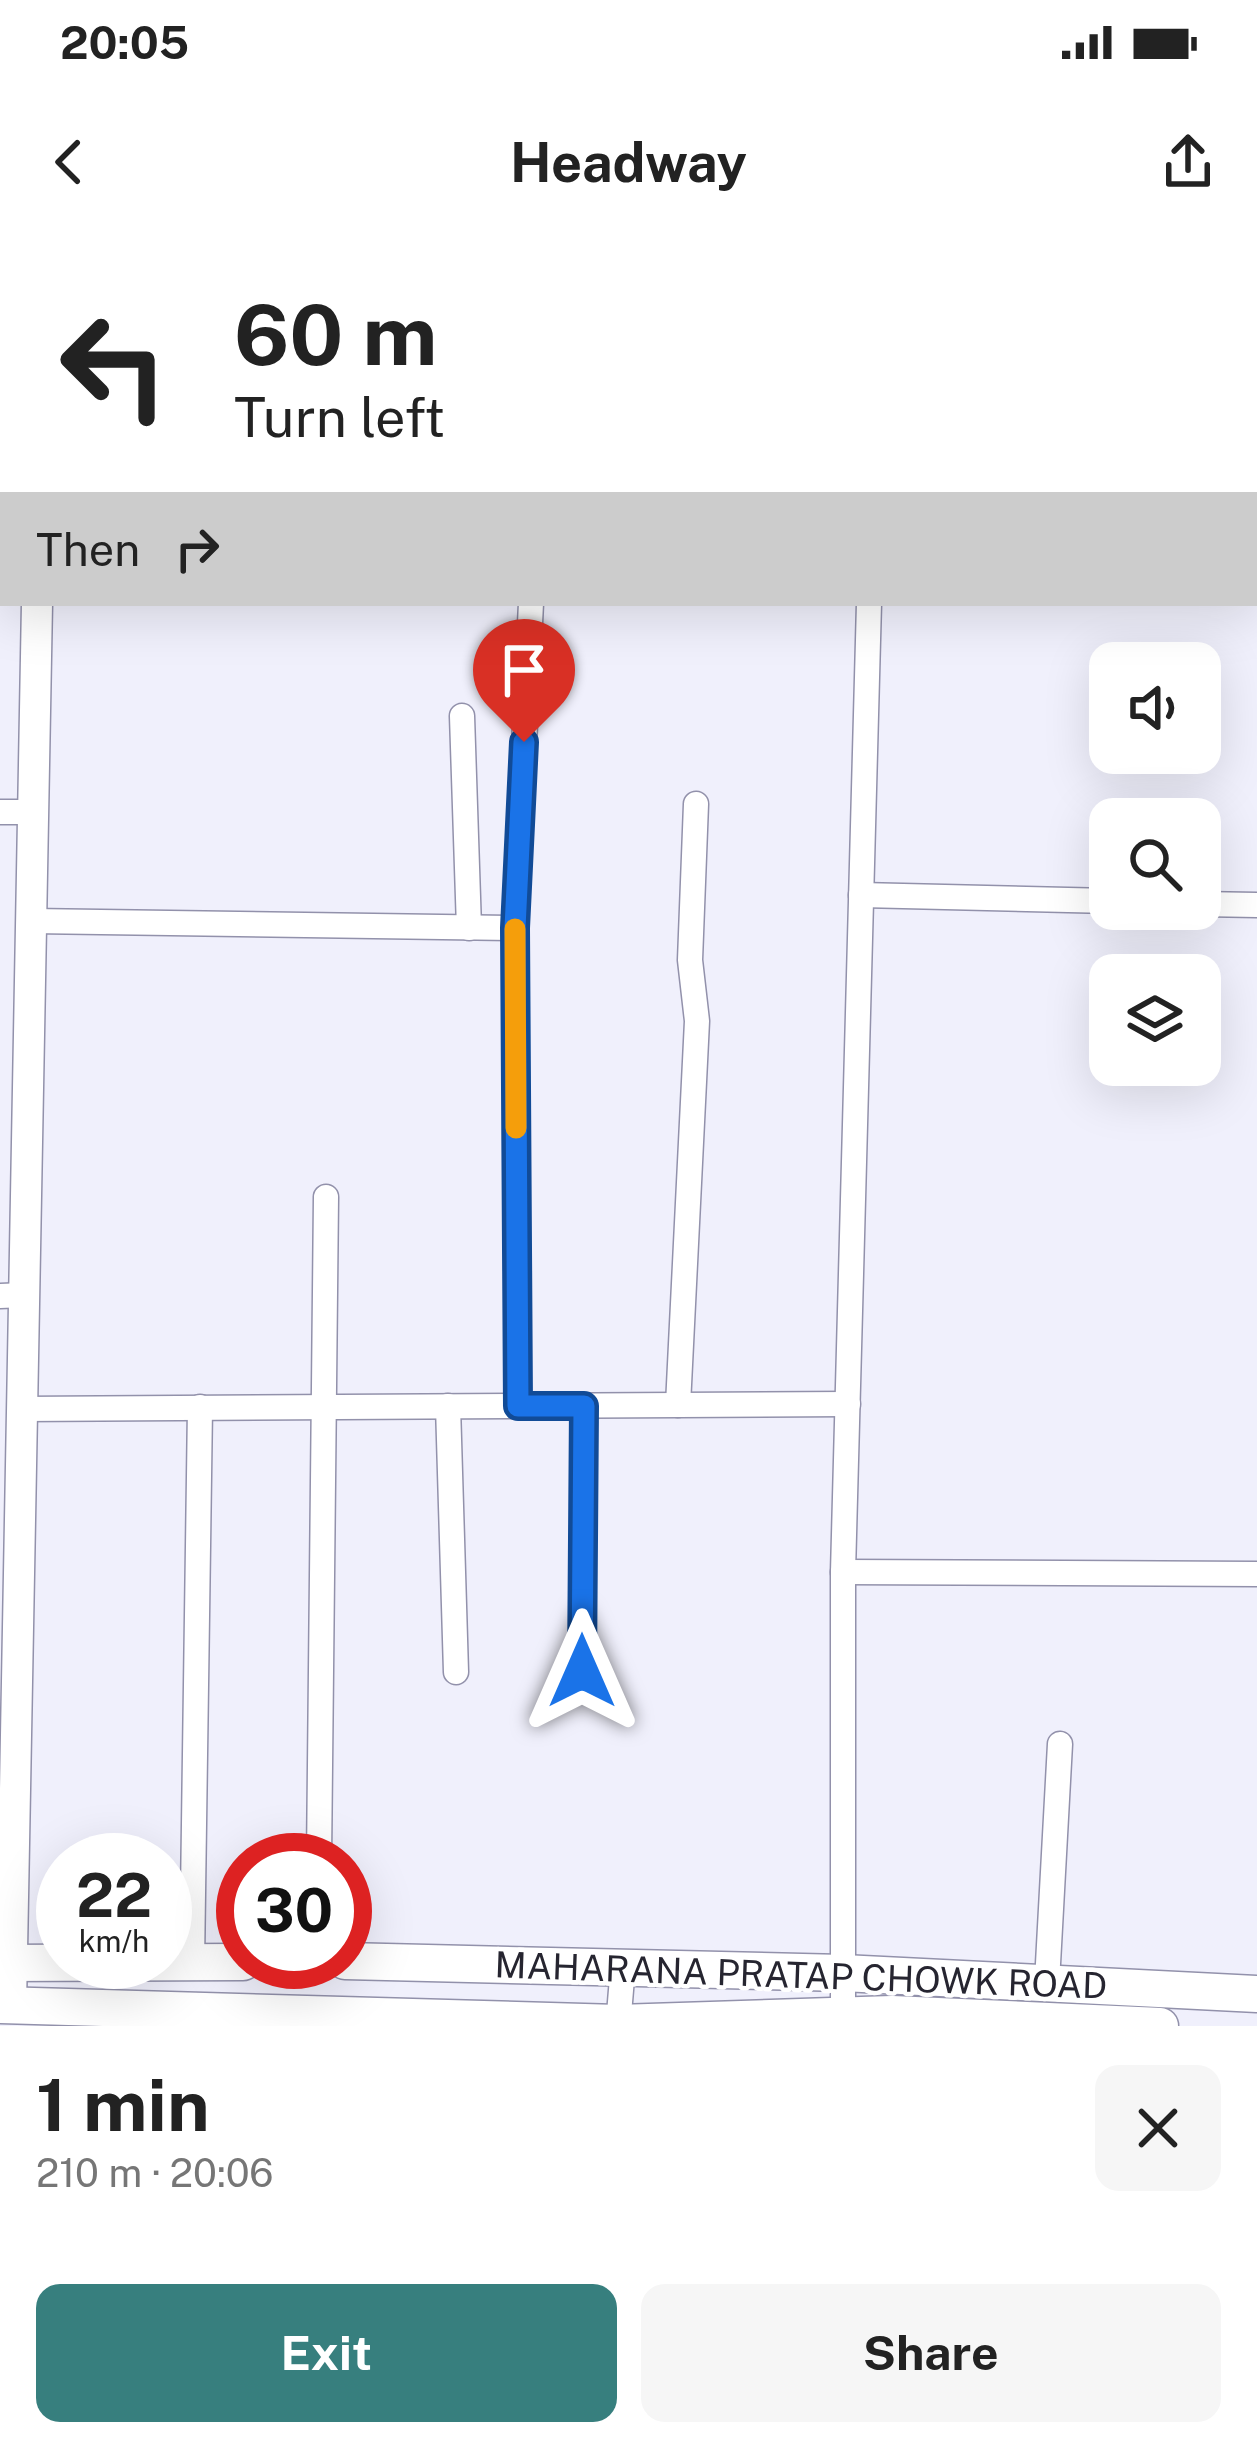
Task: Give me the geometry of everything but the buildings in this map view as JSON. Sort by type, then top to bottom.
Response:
[{"type":"main road","name":"MAHARANA PRATAP CHOWK ROAD","points":[[372,1961],[843,1973],[1257,1994]]},
{"type":"main road","points":[[192,1963],[216,1963]]},
{"type":"main road","name":"MAHARANA PRATAP CHOWK ROAD","points":[[9,2012],[83,2018],[199,2009],[370,2022],[618,2024],[844,2014],[893,2020],[1160,2026]]},
{"type":"street","points":[[9,2012],[9,1655],[22,1408],[12,1295],[32,921],[37,606]]},
{"type":"street","points":[[518,1406],[515,928],[532,606]]},
{"type":"street","points":[[844,2014],[844,1572],[869,606]]},
{"type":"street","points":[[462,716],[469,928]]},
{"type":"street","points":[[678,1405],[697,1022],[690,960],[696,804]]},
{"type":"street","points":[[0,812],[34,812]]},
{"type":"street","points":[[861,895],[1089,901]]},
{"type":"street","points":[[1221,904],[1257,905]]},
{"type":"street","points":[[32,921],[515,928]]},
{"type":"street","points":[[320,1833],[326,1197]]},
{"type":"street","points":[[22,1408],[848,1404]]},
{"type":"street","points":[[448,1406],[456,1672]]},
{"type":"street","points":[[582,1671],[584,1406]]},
{"type":"street","points":[[192,1963],[200,1407]]},
{"type":"street","points":[[844,1572],[1257,1574]]},
{"type":"street","points":[[1047,1982],[1060,1744]]},
{"type":"street","points":[[618,2024],[622,1966]]},
{"type":"slow traffic","points":[[515,929],[516,1128]]},
{"type":"route","points":[[524,742],[515,928],[518,1406],[584,1406],[582,1671]]}]
